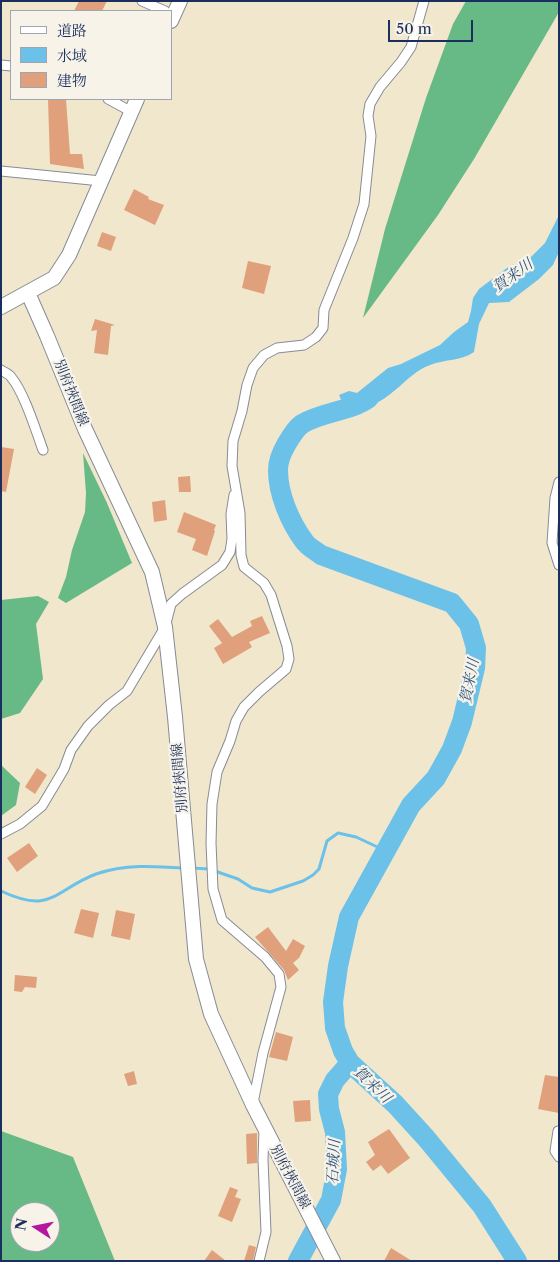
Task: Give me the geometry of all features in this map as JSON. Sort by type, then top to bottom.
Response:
[{"type":"main road","points":[[172,12],[180,1]]},
{"type":"main road","points":[[1,307],[54,278],[64,263],[84,224],[137,100]]},
{"type":"main road","name":"別府挾間線","points":[[28,293],[85,429],[152,572],[165,627],[175,717],[196,959],[211,1014],[253,1105],[333,1261]]},
{"type":"street","points":[[142,1],[160,10]]},
{"type":"street","points":[[253,1105],[281,987],[279,974],[265,957],[222,920],[213,889],[212,804],[217,772],[236,721],[244,707],[286,670],[290,659],[270,595],[264,583],[244,566],[241,554],[240,514],[232,466],[233,441],[252,368],[264,355],[277,348],[304,345],[316,337],[323,328],[324,310],[353,238],[364,204],[371,136],[368,116],[370,104],[380,87],[411,47],[424,1]]},
{"type":"street","points":[[110,100],[132,112]]},
{"type":"street","points":[[1,171],[102,181]]},
{"type":"street","points":[[1,370],[10,376],[17,388],[43,450]]},
{"type":"street","points":[[559,482],[555,498],[552,543],[559,565]]},
{"type":"street","points":[[1,834],[20,824],[42,806],[64,769],[71,750],[88,726],[109,705],[127,691],[165,627],[172,604],[182,594],[222,565],[230,552],[232,539],[231,514],[235,490]]},
{"type":"street","points":[[259,1261],[266,1232],[263,1160],[264,1127]]},
{"type":"street","points":[[558,1131],[555,1151],[559,1156]]},
{"type":"green space","points":[[466,1],[559,1],[559,12],[474,159],[438,215],[363,318],[385,229],[426,98],[453,24]]},
{"type":"green space","points":[[83,453],[107,503],[132,563],[66,603],[58,598],[85,512],[86,493]]},
{"type":"green space","points":[[38,596],[49,602],[36,624],[43,679],[20,713],[1,719],[1,600]]},
{"type":"green space","points":[[1,765],[20,783],[16,805],[1,816]]},
{"type":"green space","points":[[1,1131],[73,1157],[115,1261],[1,1261]]},
{"type":"water","points":[[559,215],[559,252],[553,265],[539,279],[509,302],[489,303],[479,324],[474,352],[464,357],[436,363],[424,368],[380,401],[347,413],[339,395],[349,391],[357,393],[388,368],[401,364],[440,345],[468,322],[473,298],[479,289],[511,265],[525,263],[545,243]]},
{"type":"building","points":[[79,1],[107,1],[102,10],[74,10]]},
{"type":"building","points":[[48,100],[66,100],[70,154],[82,154],[84,169],[50,164]]},
{"type":"building","points":[[134,189],[149,197],[148,199],[164,205],[155,225],[124,210]]},
{"type":"building","points":[[102,232],[116,237],[111,251],[97,246]]},
{"type":"building","points":[[248,261],[271,266],[264,294],[242,288]]},
{"type":"building","points":[[95,319],[115,325],[111,326],[108,355],[94,353],[97,330],[91,331]]},
{"type":"building","points":[[1,447],[14,449],[6,492],[1,491]]},
{"type":"building","points":[[190,476],[191,492],[179,492],[178,477]]},
{"type":"building","points":[[165,500],[167,520],[154,522],[152,502]]},
{"type":"building","points":[[184,512],[216,525],[207,556],[192,550],[196,539],[177,532]]},
{"type":"building","points":[[262,616],[270,633],[249,642],[252,647],[223,664],[214,648],[222,643],[209,626],[218,619],[232,637],[252,626],[250,621]]},
{"type":"building","points":[[37,768],[47,775],[35,794],[25,787]]},
{"type":"building","points":[[29,843],[38,856],[17,872],[7,858]]},
{"type":"building","points":[[81,909],[99,913],[93,938],[74,933]]},
{"type":"building","points":[[116,910],[135,914],[130,940],[111,936]]},
{"type":"building","points":[[268,927],[286,951],[293,939],[305,946],[299,958],[293,963],[299,970],[288,980],[284,970],[255,937]]},
{"type":"building","points":[[15,975],[37,977],[36,988],[25,987],[22,992],[14,991]]},
{"type":"building","points":[[276,1032],[293,1037],[287,1061],[269,1057]]},
{"type":"building","points":[[134,1071],[137,1084],[128,1086],[124,1074]]},
{"type":"building","points":[[545,1075],[559,1077],[559,1113],[538,1109]]},
{"type":"building","points":[[310,1100],[311,1121],[295,1122],[293,1101]]},
{"type":"building","points":[[389,1129],[410,1158],[388,1174],[381,1165],[373,1171],[366,1162],[375,1155],[368,1142]]},
{"type":"building","points":[[257,1133],[257,1163],[247,1164],[246,1134]]},
{"type":"building","points":[[230,1187],[238,1190],[235,1197],[241,1199],[232,1222],[218,1216]]},
{"type":"building","points":[[249,1245],[256,1247],[253,1261],[244,1261]]},
{"type":"building","points":[[391,1248],[412,1261],[384,1261]]},
{"type":"building","points":[[212,1250],[226,1261],[204,1261]]},
{"type":"waterway","name":"賀来川","points":[[369,398],[362,403],[310,420],[302,424],[295,431],[283,451],[278,467],[280,489],[286,507],[304,541],[321,555],[452,603],[469,624],[476,648],[475,668],[462,722],[452,749],[436,778],[411,805],[349,917],[338,966],[333,1002],[335,1028],[343,1051],[350,1063],[395,1104],[426,1138],[482,1206],[517,1261]]},
{"type":"waterway","points":[[192,868],[209,869],[238,879],[252,888],[270,892],[303,881],[313,875],[319,869],[327,841],[338,833],[356,837],[386,851]]},
{"type":"waterway","points":[[1,891],[31,901],[42,900],[52,898],[82,880],[107,871],[140,866],[184,868]]},
{"type":"waterway","name":"石城川","points":[[298,1261],[331,1200],[337,1169],[335,1132],[329,1109],[328,1094],[335,1080],[350,1063]]}]
